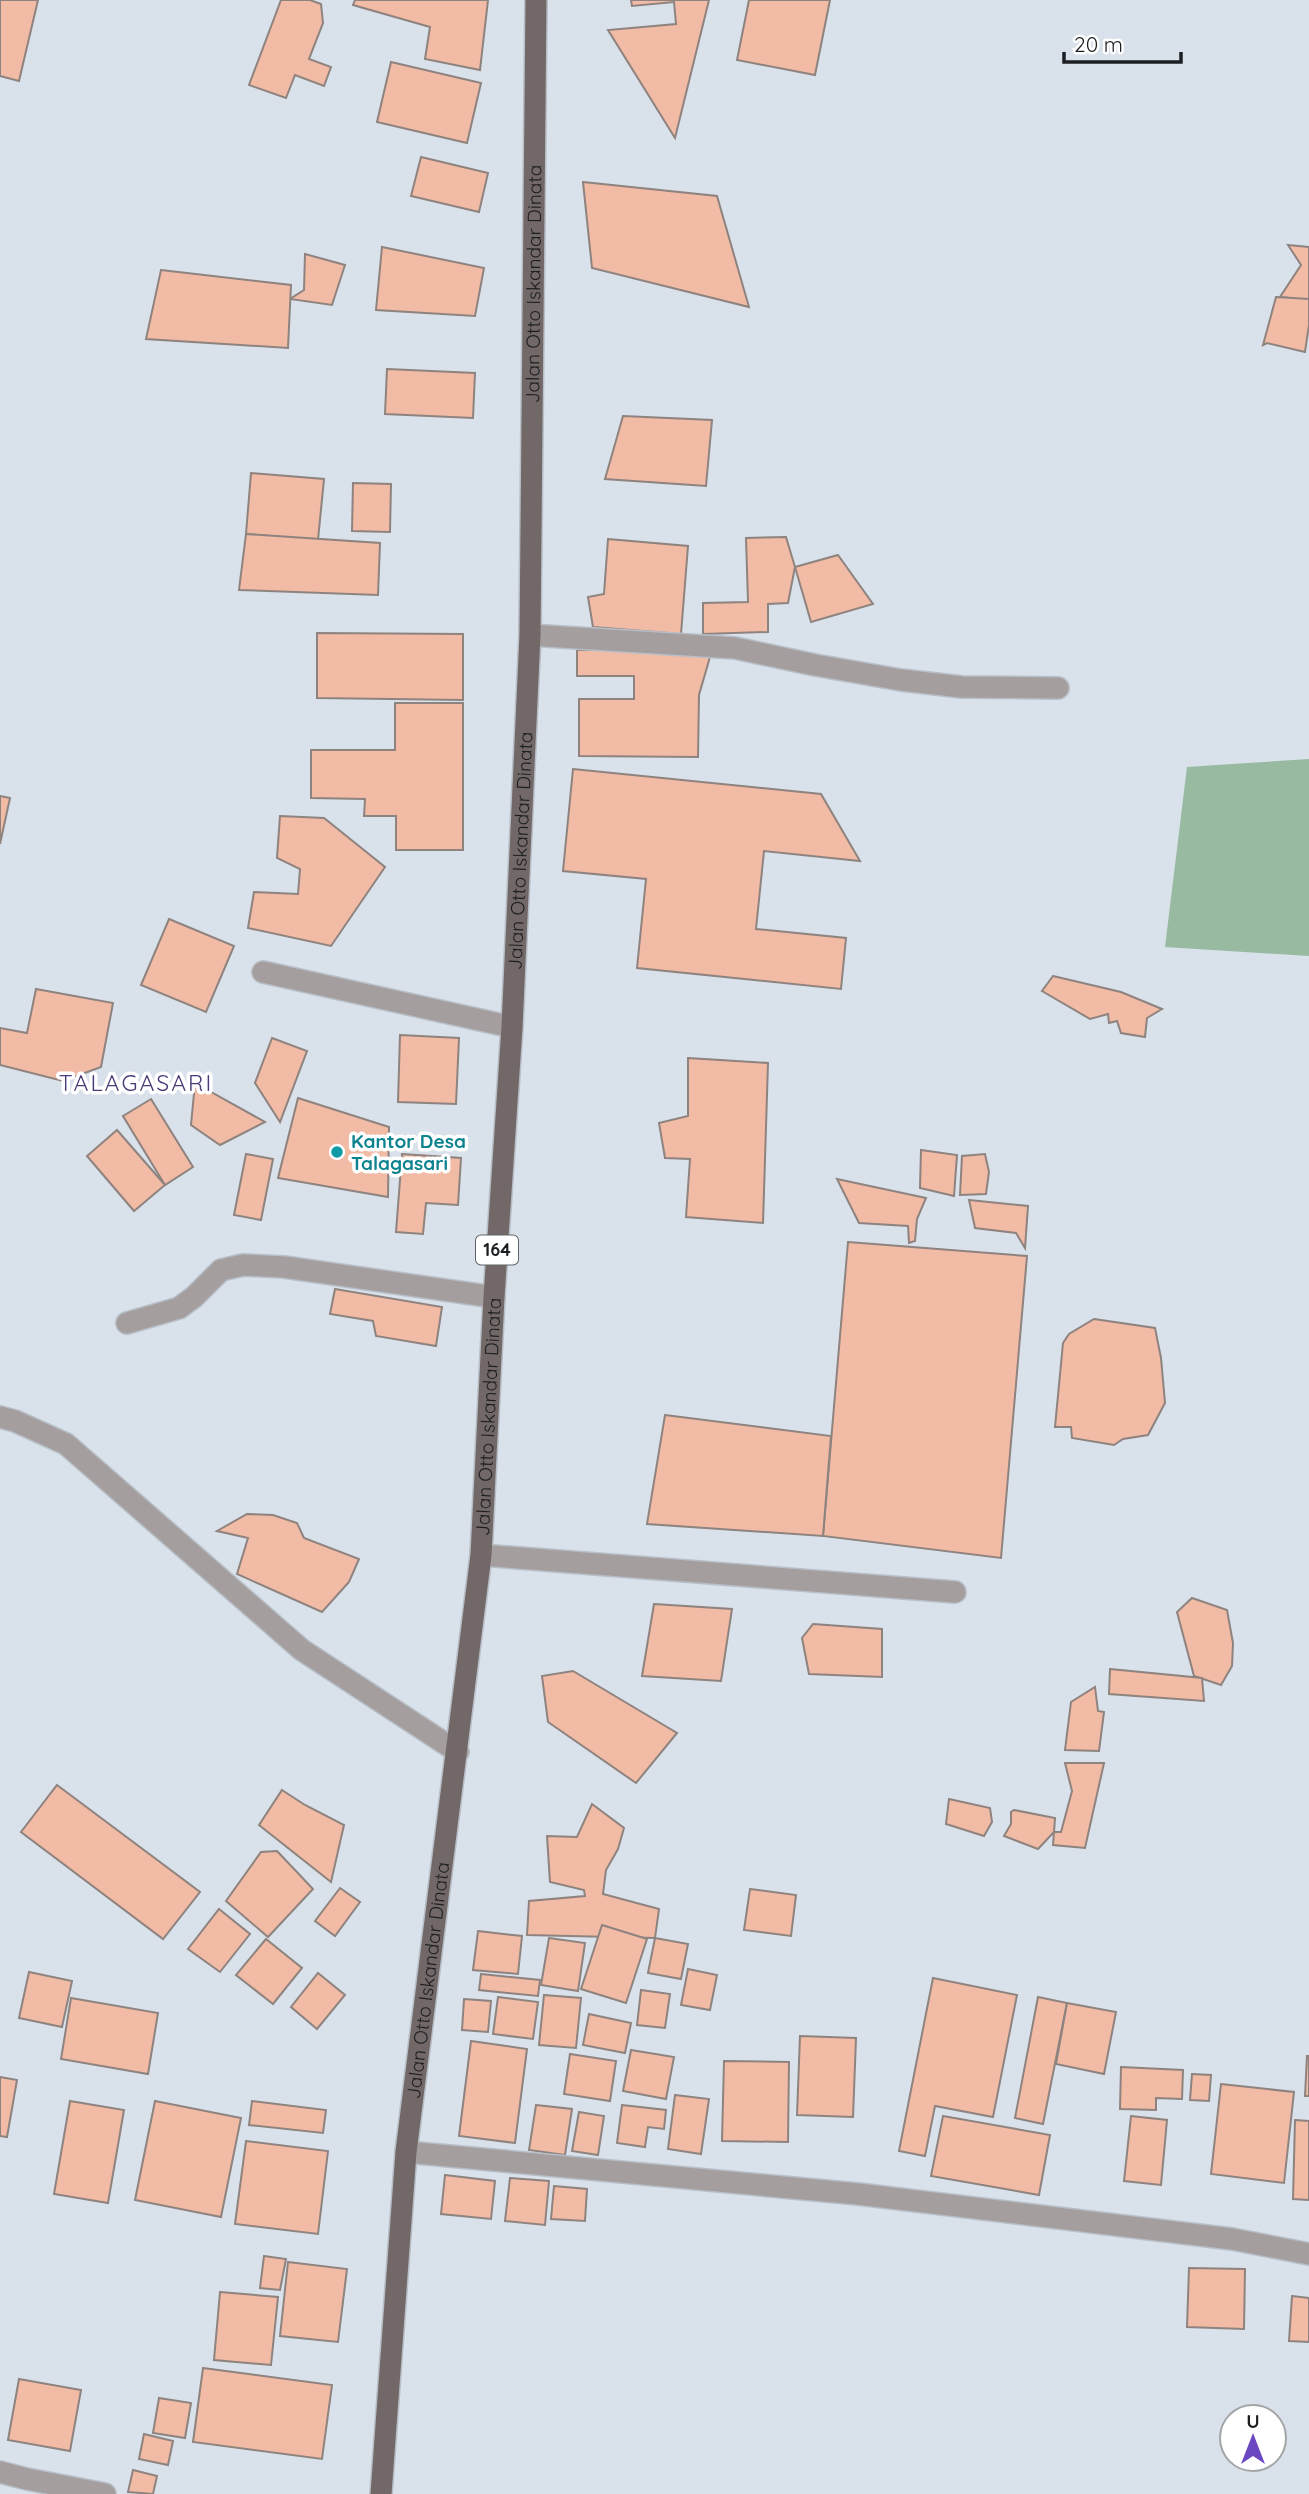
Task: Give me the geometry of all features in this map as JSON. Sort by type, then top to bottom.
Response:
[{"type":"main road","name":"Jalan Otto Iskandar Dinata","points":[[381,2494],[406,2152],[481,1555],[494,1297],[512,1027],[530,635],[536,0]]},
{"type":"street","points":[[530,635],[735,648],[839,670],[962,687],[1058,688]]},
{"type":"street","points":[[263,972],[512,1027]]},
{"type":"street","points":[[127,1323],[179,1308],[221,1270],[243,1265],[284,1266],[494,1297]]},
{"type":"street","points":[[0,1417],[66,1444],[302,1650],[458,1752]]},
{"type":"street","points":[[481,1555],[955,1592]]},
{"type":"street","points":[[406,2152],[858,2194],[1232,2239],[1309,2254]]},
{"type":"street","points":[[0,2472],[27,2480],[105,2494]]},
{"type":"green space","points":[[1309,759],[1309,956],[1165,947],[1187,767]]},
{"type":"building","points":[[0,0],[38,0],[19,81],[0,76]]},
{"type":"building","points":[[281,0],[310,0],[321,4],[323,23],[309,59],[331,67],[324,86],[295,75],[286,98],[249,85]]},
{"type":"building","points":[[355,0],[488,0],[480,70],[425,59],[430,27],[353,5]]},
{"type":"building","points":[[631,0],[709,0],[675,138],[608,30],[676,24],[674,2],[632,6]]},
{"type":"building","points":[[749,0],[830,0],[815,75],[737,60]]},
{"type":"building","points":[[391,62],[481,83],[467,143],[377,122]]},
{"type":"building","points":[[421,157],[488,173],[479,212],[411,196]]},
{"type":"building","points":[[583,182],[717,196],[749,307],[592,268]]},
{"type":"building","points":[[1288,245],[1309,247],[1309,300],[1280,297],[1301,265]]},
{"type":"building","points":[[382,247],[484,268],[475,316],[376,310]]},
{"type":"building","points":[[305,254],[345,265],[332,305],[290,299],[304,290]]},
{"type":"building","points":[[161,270],[291,285],[288,348],[146,339]]},
{"type":"building","points":[[1276,297],[1309,299],[1305,352],[1267,343],[1263,345]]},
{"type":"building","points":[[387,369],[475,373],[473,418],[385,414]]},
{"type":"building","points":[[623,416],[712,420],[706,486],[605,479]]},
{"type":"building","points":[[251,473],[324,479],[318,540],[246,534]]},
{"type":"building","points":[[353,483],[391,484],[390,532],[352,531]]},
{"type":"building","points":[[246,534],[380,543],[378,595],[239,590]]},
{"type":"building","points":[[786,537],[795,567],[788,603],[768,604],[768,632],[703,634],[703,603],[748,602],[746,538]]},
{"type":"building","points":[[608,539],[688,546],[681,634],[593,627],[588,597],[604,594]]},
{"type":"building","points":[[838,555],[873,604],[811,622],[795,567]]},
{"type":"building","points":[[317,633],[463,634],[463,700],[317,698]]},
{"type":"building","points":[[577,650],[712,650],[699,695],[698,757],[579,756],[579,699],[634,699],[634,676],[577,676]]},
{"type":"building","points":[[395,703],[463,703],[463,850],[396,850],[396,816],[364,816],[365,799],[311,798],[311,750],[395,750]]},
{"type":"building","points":[[573,769],[821,794],[860,861],[764,851],[756,929],[846,938],[841,989],[637,968],[646,879],[563,871]]},
{"type":"building","points":[[0,796],[10,798],[0,844]]},
{"type":"building","points":[[280,816],[324,818],[385,867],[331,946],[248,928],[254,892],[298,894],[300,869],[277,858]]},
{"type":"building","points":[[169,919],[234,946],[206,1012],[141,985]]},
{"type":"building","points":[[1053,976],[1121,992],[1162,1009],[1147,1018],[1145,1037],[1121,1033],[1117,1021],[1109,1023],[1108,1014],[1090,1019],[1042,991]]},
{"type":"building","points":[[36,989],[113,1003],[101,1067],[63,1081],[0,1065],[0,1028],[27,1033]]},
{"type":"building","points":[[400,1035],[459,1038],[456,1104],[398,1102]]},
{"type":"building","points":[[272,1038],[307,1051],[280,1122],[255,1083]]},
{"type":"building","points":[[688,1058],[768,1063],[763,1223],[686,1217],[690,1159],[665,1158],[659,1123],[688,1116]]},
{"type":"building","points":[[195,1083],[265,1122],[220,1145],[191,1125]]},
{"type":"building","name":"Kantor Desa Talagasari","points":[[298,1098],[389,1127],[388,1197],[278,1178]]},
{"type":"building","points":[[151,1099],[193,1167],[165,1185],[123,1116]]},
{"type":"building","points":[[117,1130],[165,1185],[134,1211],[87,1156]]},
{"type":"building","points":[[921,1150],[957,1155],[954,1196],[920,1188]]},
{"type":"building","points":[[246,1154],[273,1159],[261,1220],[234,1215]]},
{"type":"building","points":[[402,1154],[461,1158],[458,1205],[426,1203],[423,1234],[396,1232]]},
{"type":"building","points":[[985,1154],[989,1172],[986,1194],[960,1195],[962,1156]]},
{"type":"building","points":[[837,1179],[926,1198],[917,1219],[915,1241],[909,1243],[908,1226],[859,1223]]},
{"type":"building","points":[[969,1200],[1028,1206],[1025,1248],[1016,1233],[975,1228]]},
{"type":"building","points":[[848,1242],[1027,1256],[1001,1558],[823,1536]]},
{"type":"building","points":[[335,1289],[442,1307],[436,1346],[376,1336],[373,1321],[330,1314]]},
{"type":"building","points":[[1094,1319],[1155,1328],[1165,1403],[1148,1435],[1123,1439],[1114,1445],[1072,1438],[1071,1427],[1055,1427],[1063,1343],[1069,1334]]},
{"type":"building","points":[[665,1415],[831,1436],[823,1536],[647,1524]]},
{"type":"building","points":[[247,1514],[273,1515],[297,1523],[304,1538],[359,1559],[349,1582],[322,1612],[237,1574],[248,1538],[217,1531]]},
{"type":"building","points":[[1192,1598],[1227,1610],[1233,1643],[1232,1666],[1221,1685],[1194,1676],[1177,1612]]},
{"type":"building","points":[[654,1604],[732,1609],[721,1681],[642,1676]]},
{"type":"building","points":[[813,1624],[882,1629],[882,1677],[809,1674],[802,1638]]},
{"type":"building","points":[[1110,1669],[1202,1678],[1204,1701],[1109,1694]]},
{"type":"building","points":[[573,1671],[677,1733],[636,1783],[548,1722],[542,1676]]},
{"type":"building","points":[[1095,1687],[1098,1711],[1104,1712],[1099,1751],[1065,1750],[1071,1702]]},
{"type":"building","points":[[1065,1763],[1104,1763],[1085,1848],[1053,1845],[1054,1832],[1061,1832],[1072,1791]]},
{"type":"building","points":[[57,1785],[200,1892],[163,1939],[21,1832]]},
{"type":"building","points":[[282,1790],[344,1825],[331,1882],[259,1825]]},
{"type":"building","points":[[949,1799],[990,1808],[992,1822],[984,1836],[946,1824]]},
{"type":"building","points":[[592,1804],[624,1828],[618,1849],[606,1870],[603,1894],[659,1909],[655,1938],[527,1935],[529,1901],[585,1896],[584,1890],[550,1882],[547,1836],[577,1837]]},
{"type":"building","points":[[1014,1810],[1055,1818],[1054,1832],[1038,1849],[1004,1836],[1011,1824],[1011,1812]]},
{"type":"building","points":[[277,1851],[313,1889],[268,1937],[226,1901],[261,1852]]},
{"type":"building","points":[[340,1888],[360,1902],[335,1936],[315,1921]]},
{"type":"building","points":[[750,1889],[796,1895],[791,1936],[744,1930]]},
{"type":"building","points":[[219,1909],[250,1934],[220,1972],[188,1949]]},
{"type":"building","points":[[602,1925],[647,1939],[626,2003],[581,1989]]},
{"type":"building","points":[[478,1931],[522,1936],[518,1974],[473,1970]]},
{"type":"building","points":[[549,1938],[585,1943],[578,1991],[541,1985]]},
{"type":"building","points":[[655,1938],[688,1944],[681,1979],[648,1973]]},
{"type":"building","points":[[266,1939],[302,1968],[273,2004],[236,1975]]},
{"type":"building","points":[[688,1969],[717,1975],[710,2010],[681,2005]]},
{"type":"building","points":[[29,1972],[72,1981],[62,2027],[19,2018]]},
{"type":"building","points":[[318,1973],[345,1995],[317,2029],[291,2007]]},
{"type":"building","points":[[481,1974],[540,1980],[538,1996],[479,1990]]},
{"type":"building","points":[[933,1978],[1017,1995],[993,2117],[935,2106],[925,2156],[899,2151]]},
{"type":"building","points":[[641,1990],[670,1994],[665,2028],[637,2025]]},
{"type":"building","points":[[544,1995],[581,1998],[576,2048],[539,2045]]},
{"type":"building","points":[[498,1997],[538,2002],[533,2039],[493,2034]]},
{"type":"building","points":[[1038,1997],[1067,2003],[1043,2124],[1015,2118]]},
{"type":"building","points":[[71,1998],[158,2013],[148,2074],[61,2059]]},
{"type":"building","points":[[464,1999],[491,2001],[488,2032],[462,2030]]},
{"type":"building","points":[[1067,2003],[1116,2012],[1104,2074],[1056,2064]]},
{"type":"building","points":[[589,2014],[631,2023],[625,2053],[583,2045]]},
{"type":"building","points":[[800,2036],[856,2038],[853,2117],[797,2115]]},
{"type":"building","points":[[471,2041],[527,2049],[515,2143],[459,2136]]},
{"type":"building","points":[[631,2050],[674,2057],[666,2099],[623,2091]]},
{"type":"building","points":[[570,2054],[616,2061],[610,2101],[564,2094]]},
{"type":"building","points":[[1307,2056],[1309,2096],[1305,2096]]},
{"type":"building","points":[[724,2061],[789,2062],[788,2142],[722,2141]]},
{"type":"building","points":[[1121,2067],[1183,2070],[1182,2099],[1156,2098],[1156,2110],[1120,2109]]},
{"type":"building","points":[[1192,2074],[1211,2075],[1209,2101],[1190,2100]]},
{"type":"building","points":[[0,2077],[17,2080],[7,2137],[0,2136]]},
{"type":"building","points":[[1221,2084],[1294,2092],[1284,2183],[1211,2174]]},
{"type":"building","points":[[675,2095],[709,2099],[701,2154],[668,2149]]},
{"type":"building","points":[[70,2101],[124,2110],[108,2203],[54,2194]]},
{"type":"building","points":[[155,2101],[241,2118],[221,2217],[135,2200]]},
{"type":"building","points":[[252,2101],[326,2110],[323,2133],[249,2125]]},
{"type":"building","points":[[536,2105],[572,2109],[565,2155],[529,2150]]},
{"type":"building","points":[[622,2105],[666,2110],[664,2129],[648,2127],[645,2147],[617,2143]]},
{"type":"building","points":[[579,2112],[604,2116],[598,2155],[572,2151]]},
{"type":"building","points":[[943,2116],[1050,2135],[1039,2195],[931,2176]]},
{"type":"building","points":[[1131,2116],[1167,2120],[1161,2185],[1124,2181]]},
{"type":"building","points":[[1295,2120],[1309,2121],[1309,2200],[1293,2199]]},
{"type":"building","points":[[246,2141],[328,2151],[318,2234],[235,2224]]},
{"type":"building","points":[[445,2175],[495,2181],[491,2219],[441,2214]]},
{"type":"building","points":[[510,2178],[549,2181],[545,2225],[505,2221]]},
{"type":"building","points":[[554,2186],[587,2189],[585,2221],[551,2219]]},
{"type":"building","points":[[264,2256],[286,2259],[280,2290],[260,2288]]},
{"type":"building","points":[[288,2262],[347,2269],[338,2342],[280,2336]]},
{"type":"building","points":[[1189,2268],[1245,2269],[1244,2329],[1187,2327]]},
{"type":"building","points":[[220,2292],[278,2297],[271,2365],[214,2360]]},
{"type":"building","points":[[1292,2296],[1309,2298],[1309,2342],[1289,2341]]},
{"type":"building","points":[[203,2368],[332,2385],[322,2459],[193,2442]]},
{"type":"building","points":[[19,2379],[81,2390],[70,2451],[8,2440]]},
{"type":"building","points":[[159,2398],[191,2403],[185,2438],[153,2433]]},
{"type":"building","points":[[144,2434],[173,2441],[168,2465],[139,2459]]},
{"type":"building","points":[[133,2470],[157,2476],[153,2494],[128,2492]]},
{"type":"place","name":"Kantor Desa Talagasari","points":[[337,1152]]},
{"type":"district","name":"TALAGASARI","points":[[136,1083]]}]
